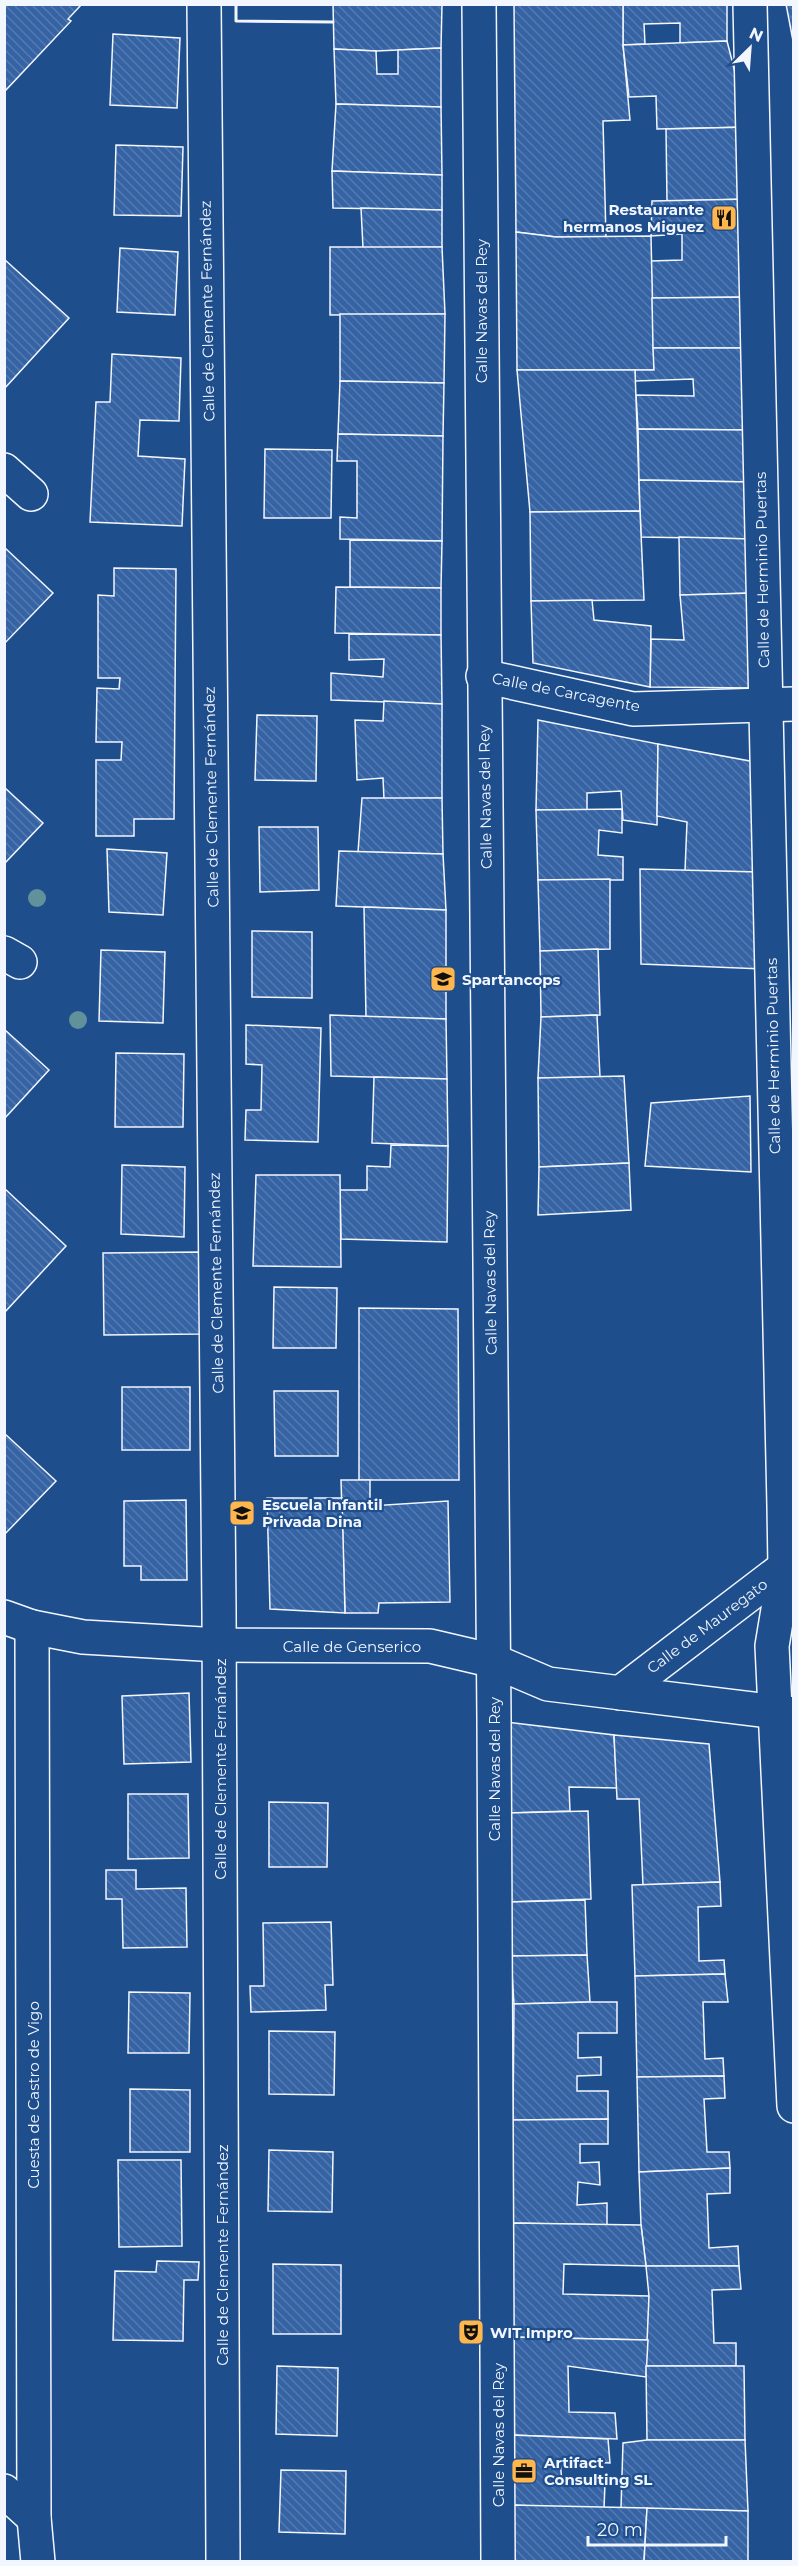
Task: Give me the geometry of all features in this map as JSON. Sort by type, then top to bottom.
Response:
[{"type":"street","name":"Calle de Clemente Fernández","points":[[204,4],[219,1645],[224,2562]]},
{"type":"street","name":"Calle Navas del Rey","points":[[479,4],[483,676],[494,1661],[498,2562]]},
{"type":"street","name":"Calle de Herminio Puertas","points":[[750,4],[779,705],[789,1564],[772,1646],[785,1713],[794,2106]]},
{"type":"street","points":[[4,470],[31,494]]},
{"type":"street","name":"Calle de Carcagente","points":[[483,676],[633,709],[779,705]]},
{"type":"street","name":"Calle de Mauregato","points":[[620,1693],[789,1564]]},
{"type":"street","name":"Calle de Genserico","points":[[18,1622],[83,1637],[219,1645],[430,1646],[494,1661],[548,1684],[785,1713]]},
{"type":"street","name":"Cuesta de Castro de Vigo","points":[[18,1622],[34,2518],[38,2562]]},
{"type":"street","points":[[4,2491],[34,2518]]},
{"type":"building","points":[[4,4],[82,4],[68,19],[71,21],[4,92]]},
{"type":"building","points":[[333,4],[442,4],[441,48],[376,51],[334,49]]},
{"type":"building","points":[[623,4],[727,4],[727,41],[680,43],[680,23],[644,24],[645,44],[623,45]]},
{"type":"building","points":[[623,4],[623,45],[630,120],[603,121],[606,237],[556,237],[516,232],[514,5]]},
{"type":"building","points":[[786,4],[794,4],[794,46]]},
{"type":"building","points":[[113,34],[180,38],[177,108],[110,105]]},
{"type":"building","points":[[727,41],[749,127],[657,129],[656,96],[629,97],[623,45]]},
{"type":"building","points":[[441,48],[441,107],[336,104],[334,49],[376,51],[377,74],[398,74],[398,50]]},
{"type":"building","points":[[336,104],[441,107],[442,175],[332,171]]},
{"type":"building","points":[[749,127],[751,199],[667,201],[666,129]]},
{"type":"building","points":[[116,145],[183,147],[181,216],[114,215]]},
{"type":"building","points":[[332,171],[442,175],[442,210],[333,208]]},
{"type":"building","points":[[751,199],[753,297],[652,298],[651,261],[682,260],[682,234],[651,236],[652,201]]},
{"type":"building","points":[[361,208],[442,210],[442,247],[363,248]]},
{"type":"building","points":[[516,232],[556,237],[651,236],[654,370],[517,370]]},
{"type":"building","points":[[330,247],[442,247],[445,314],[330,315]]},
{"type":"building","points":[[120,248],[178,252],[175,315],[117,312]]},
{"type":"building","points":[[4,259],[69,318],[4,389]]},
{"type":"building","points":[[753,297],[754,348],[653,348],[652,298]]},
{"type":"building","points":[[340,314],[445,314],[444,383],[340,381]]},
{"type":"building","points":[[653,348],[754,348],[756,430],[638,429],[636,395],[694,396],[693,379],[635,381],[635,370],[654,370]]},
{"type":"building","points":[[112,354],[181,358],[179,421],[140,420],[138,456],[185,459],[182,526],[90,522],[96,402],[110,402]]},
{"type":"building","points":[[517,370],[635,370],[640,511],[530,512]]},
{"type":"building","points":[[340,381],[444,383],[443,436],[338,434]]},
{"type":"building","points":[[638,429],[746,430],[752,482],[639,480]]},
{"type":"building","points":[[338,434],[443,436],[442,541],[340,539],[340,517],[357,518],[357,461],[337,461]]},
{"type":"building","points":[[265,449],[332,450],[331,518],[264,518]]},
{"type":"building","points":[[639,480],[752,482],[752,539],[641,537]]},
{"type":"building","points":[[640,511],[644,600],[531,601],[530,512]]},
{"type":"building","points":[[679,537],[752,539],[754,593],[680,595]]},
{"type":"building","points":[[350,540],[442,541],[441,588],[350,587]]},
{"type":"building","points":[[4,547],[53,593],[4,644]]},
{"type":"building","points":[[114,568],[176,569],[174,819],[134,819],[134,836],[96,836],[96,760],[121,760],[122,742],[96,742],[97,688],[119,689],[120,678],[98,678],[98,595],[114,596]]},
{"type":"building","points":[[336,587],[441,588],[441,635],[335,633]]},
{"type":"building","points":[[754,593],[756,688],[650,687],[651,639],[684,640],[680,595]]},
{"type":"building","points":[[592,600],[594,620],[651,626],[650,687],[533,663],[531,601]]},
{"type":"building","points":[[349,634],[441,635],[442,704],[331,700],[331,673],[383,677],[384,659],[349,660]]},
{"type":"building","points":[[384,701],[442,704],[442,798],[384,799],[383,778],[357,780],[355,720],[383,721]]},
{"type":"building","points":[[257,715],[317,716],[316,781],[255,780]]},
{"type":"building","points":[[538,720],[658,744],[657,825],[623,820],[621,791],[587,793],[587,810],[536,810]]},
{"type":"building","points":[[658,744],[755,762],[759,872],[685,871],[687,822],[657,816]]},
{"type":"building","points":[[4,787],[43,823],[4,864]]},
{"type":"building","points":[[362,798],[442,798],[443,854],[358,852]]},
{"type":"building","points":[[622,809],[622,833],[599,830],[598,855],[623,857],[623,880],[538,880],[536,810]]},
{"type":"building","points":[[259,827],[318,827],[319,890],[260,892]]},
{"type":"building","points":[[107,849],[167,853],[163,915],[109,912]]},
{"type":"building","points":[[339,851],[443,854],[446,910],[336,906]]},
{"type":"building","points":[[640,869],[759,872],[763,969],[641,964]]},
{"type":"building","points":[[610,879],[610,949],[540,951],[538,880]]},
{"type":"building","points":[[364,907],[446,910],[446,1019],[366,1017]]},
{"type":"building","points":[[252,931],[312,932],[312,998],[252,997]]},
{"type":"building","points":[[598,949],[600,1015],[541,1017],[540,951]]},
{"type":"building","points":[[101,950],[165,952],[163,1023],[99,1021]]},
{"type":"building","points":[[330,1015],[446,1019],[447,1079],[331,1076]]},
{"type":"building","points":[[597,1015],[600,1077],[538,1078],[541,1017]]},
{"type":"building","points":[[246,1025],[321,1028],[318,1142],[245,1140],[246,1110],[261,1110],[262,1065],[246,1064]]},
{"type":"building","points":[[4,1029],[49,1070],[4,1119]]},
{"type":"building","points":[[116,1053],[184,1054],[183,1127],[115,1127]]},
{"type":"building","points":[[624,1076],[629,1163],[539,1167],[538,1078]]},
{"type":"building","points":[[374,1077],[447,1079],[448,1146],[372,1143]]},
{"type":"building","points":[[750,1096],[751,1172],[645,1166],[651,1103]]},
{"type":"building","points":[[391,1145],[448,1146],[447,1242],[341,1239],[340,1190],[367,1190],[367,1166],[390,1167]]},
{"type":"building","points":[[629,1163],[631,1210],[538,1215],[539,1167]]},
{"type":"building","points":[[122,1165],[185,1167],[184,1237],[121,1234]]},
{"type":"building","points":[[256,1175],[340,1175],[341,1267],[253,1266]]},
{"type":"building","points":[[4,1188],[66,1246],[4,1313]]},
{"type":"building","points":[[199,1252],[200,1334],[104,1335],[103,1253]]},
{"type":"building","points":[[274,1287],[337,1288],[336,1348],[273,1348]]},
{"type":"building","points":[[359,1308],[458,1309],[459,1480],[359,1480]]},
{"type":"building","points":[[122,1387],[190,1387],[190,1450],[122,1450]]},
{"type":"building","points":[[274,1391],[338,1391],[338,1456],[275,1456]]},
{"type":"building","points":[[4,1433],[56,1481],[4,1535]]},
{"type":"building","points":[[341,1480],[370,1480],[370,1506],[448,1501],[450,1602],[379,1603],[378,1613],[345,1613]]},
{"type":"building","points":[[267,1498],[342,1498],[345,1613],[270,1609]]},
{"type":"building","points":[[186,1500],[187,1580],[141,1580],[141,1566],[124,1566],[124,1501]]},
{"type":"building","points":[[189,1693],[191,1762],[124,1764],[122,1696]]},
{"type":"building","points":[[506,1722],[614,1735],[617,1788],[569,1787],[570,1811],[505,1813]]},
{"type":"building","points":[[614,1735],[709,1744],[720,1882],[643,1885],[639,1799],[617,1799]]},
{"type":"building","points":[[128,1794],[188,1794],[189,1858],[128,1859]]},
{"type":"building","points":[[269,1802],[328,1803],[327,1867],[269,1867]]},
{"type":"building","points":[[588,1811],[591,1899],[509,1902],[505,1813]]},
{"type":"building","points":[[106,1870],[136,1870],[136,1889],[186,1888],[187,1947],[123,1948],[122,1899],[106,1899]]},
{"type":"building","points":[[720,1882],[721,1906],[698,1907],[699,1961],[724,1960],[725,1974],[635,1976],[632,1885]]},
{"type":"building","points":[[585,1900],[587,1955],[511,1956],[509,1902]]},
{"type":"building","points":[[331,1922],[333,1985],[325,1985],[326,2010],[251,2012],[250,1986],[264,1986],[263,1923]]},
{"type":"building","points":[[587,1955],[590,2002],[514,2004],[511,1956]]},
{"type":"building","points":[[725,1974],[728,2002],[703,2002],[705,2059],[723,2058],[724,2076],[637,2077],[635,1976]]},
{"type":"building","points":[[129,1992],[190,1993],[189,2053],[128,2053]]},
{"type":"building","points":[[617,2002],[617,2033],[578,2033],[578,2058],[601,2057],[601,2075],[577,2076],[577,2091],[608,2091],[608,2119],[513,2120],[514,2004]]},
{"type":"building","points":[[269,2031],[335,2032],[334,2095],[269,2094]]},
{"type":"building","points":[[724,2076],[725,2098],[704,2099],[707,2152],[729,2152],[730,2168],[639,2172],[637,2077]]},
{"type":"building","points":[[130,2089],[190,2090],[190,2152],[130,2152]]},
{"type":"building","points":[[608,2119],[608,2144],[580,2144],[580,2163],[599,2162],[600,2185],[578,2182],[577,2205],[607,2203],[607,2225],[511,2223],[513,2120]]},
{"type":"building","points":[[269,2150],[333,2152],[332,2212],[268,2211]]},
{"type":"building","points":[[118,2160],[181,2160],[182,2246],[119,2247]]},
{"type":"building","points":[[730,2168],[730,2193],[707,2194],[709,2248],[738,2246],[739,2266],[646,2266],[641,2225],[639,2172]]},
{"type":"building","points":[[511,2223],[641,2225],[646,2266],[564,2264],[563,2294],[649,2296],[648,2340],[508,2337]]},
{"type":"building","points":[[157,2261],[199,2262],[198,2280],[184,2280],[183,2341],[113,2340],[115,2271],[156,2272]]},
{"type":"building","points":[[273,2264],[341,2265],[341,2334],[273,2334]]},
{"type":"building","points":[[646,2266],[739,2266],[741,2289],[712,2290],[714,2343],[736,2343],[736,2366],[646,2366],[649,2296]]},
{"type":"building","points":[[508,2337],[648,2340],[646,2377],[568,2366],[569,2412],[615,2413],[617,2439],[511,2435]]},
{"type":"building","points":[[277,2366],[338,2368],[337,2436],[276,2434]]},
{"type":"building","points":[[646,2366],[744,2366],[745,2440],[647,2440]]},
{"type":"building","points":[[511,2435],[608,2439],[610,2463],[560,2461],[562,2482],[605,2483],[604,2509],[510,2505]]},
{"type":"building","points":[[647,2440],[745,2440],[748,2511],[621,2508],[623,2443]]},
{"type":"building","points":[[281,2470],[346,2471],[345,2534],[279,2532]]},
{"type":"building","points":[[510,2505],[647,2508],[644,2562],[507,2562]]},
{"type":"building","points":[[647,2508],[748,2511],[748,2562],[644,2562]]},
{"type":"wall","points":[[236,4],[236,21],[333,22]]},
{"type":"place","name":"Restaurante hermanos Miguez","points":[[724,218]]},
{"type":"place","name":"Spartancops","points":[[443,979]]},
{"type":"place","name":"Escuela Infantil Privada Dina","points":[[242,1513]]},
{"type":"place","name":"WIT Impro","points":[[471,2332]]},
{"type":"place","name":"Artifact Consulting SL","points":[[524,2471]]}]
